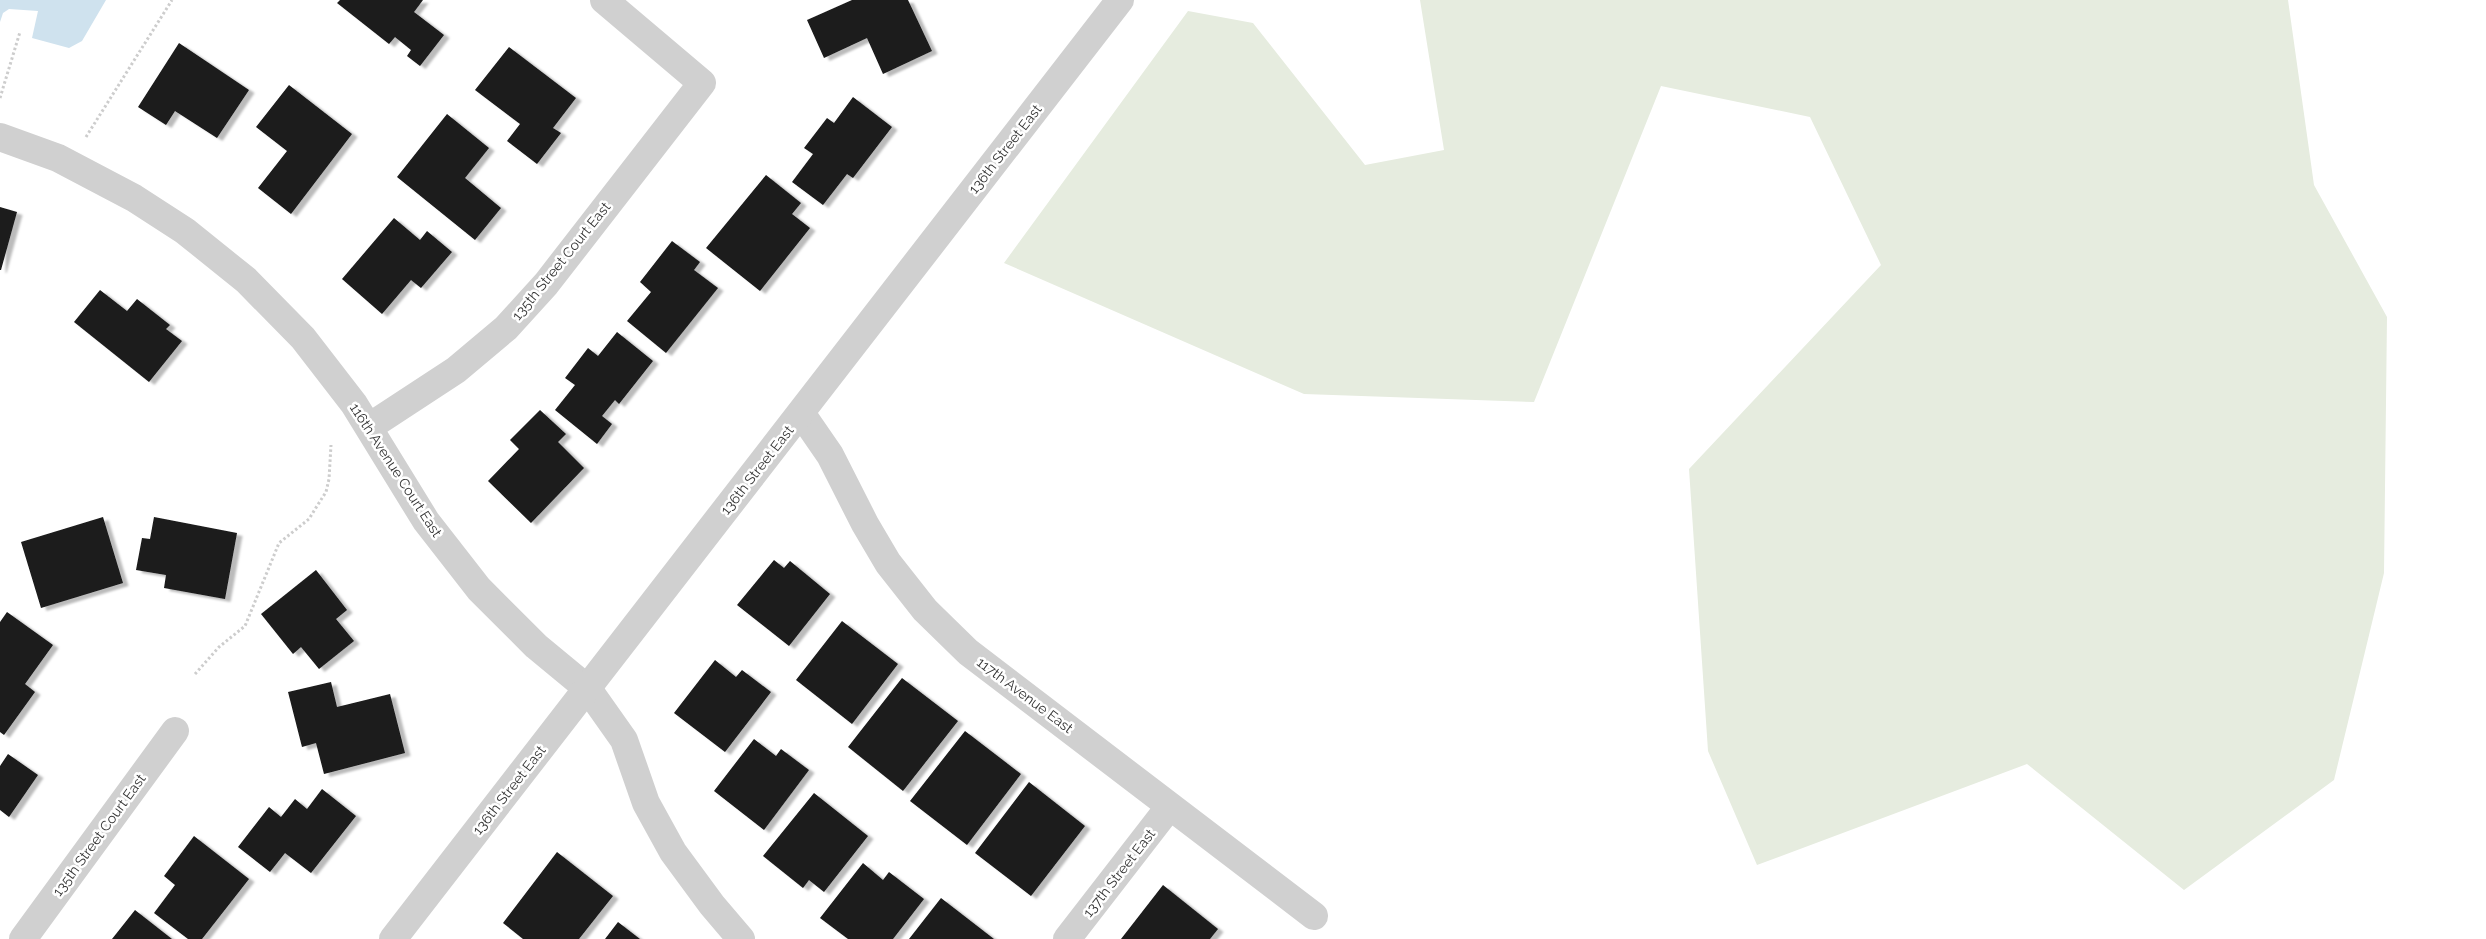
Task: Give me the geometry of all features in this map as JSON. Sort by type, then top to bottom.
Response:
[{"type":"street","name":"135th Street Court East","points":[[369,427],[456,370],[506,328],[546,284],[702,83],[604,0]]},
{"type":"street","name":"136th Street East","points":[[393,939],[1120,0]]},
{"type":"street","name":"116th Avenue Court East","points":[[0,136],[69,164],[134,198],[178,227],[246,280],[303,338],[348,396],[369,427],[426,521],[479,589],[536,646],[588,689],[624,740],[646,803],[674,852],[712,905],[741,939]]},
{"type":"street","name":"117th Avenue East","points":[[801,413],[830,455],[865,524],[888,563],[925,610],[968,652],[1314,916]]},
{"type":"street","name":"135th Street Court East","points":[[23,939],[175,731]]},
{"type":"street","name":"137th Street East","points":[[1067,939],[1170,806]]},
{"type":"path","points":[[69,164],[172,0]]},
{"type":"path","points":[[0,98],[20,32]]},
{"type":"path","points":[[195,674],[219,647],[245,626],[279,543],[308,519],[322,499],[329,479],[331,445]]},
{"type":"shaded area","points":[[1420,0],[2288,0],[2314,185],[2387,317],[2384,573],[2334,780],[2184,890],[2027,764],[1757,865],[1708,751],[1689,469],[1881,265],[1810,117],[1661,86],[1534,402],[1304,394],[1004,263],[1188,11],[1253,23],[1365,165],[1444,150]]},
{"type":"water","points":[[0,0],[106,0],[82,41],[69,48],[32,38],[38,11],[9,9],[3,13],[0,22]]},
{"type":"building","points":[[340,0],[423,0],[414,12],[444,35],[420,66],[407,56],[411,50],[395,37],[389,44],[337,3]]},
{"type":"building","points":[[852,0],[908,0],[932,51],[883,74],[867,38],[824,58],[807,20]]},
{"type":"building","points":[[179,43],[249,90],[217,138],[175,111],[166,125],[138,107]]},
{"type":"building","points":[[509,47],[576,98],[553,128],[561,133],[537,164],[507,141],[520,124],[475,90]]},
{"type":"building","points":[[289,85],[352,134],[291,214],[258,188],[287,151],[256,127]]},
{"type":"building","points":[[853,97],[892,127],[853,178],[847,174],[823,205],[792,182],[813,154],[804,148],[827,118],[834,123]]},
{"type":"building","points":[[447,114],[489,148],[465,178],[501,208],[475,240],[397,177]]},
{"type":"building","points":[[766,175],[801,203],[792,214],[810,228],[760,291],[706,248]]},
{"type":"building","points":[[0,207],[17,212],[1,270],[0,270]]},
{"type":"building","points":[[394,218],[420,240],[427,231],[452,252],[421,288],[411,280],[382,314],[342,279]]},
{"type":"building","points":[[672,241],[700,262],[694,270],[718,288],[666,353],[627,321],[651,292],[640,282]]},
{"type":"building","points":[[100,290],[127,311],[137,299],[170,325],[166,329],[182,341],[149,382],[74,322]]},
{"type":"building","points":[[617,332],[653,361],[619,404],[615,400],[602,416],[612,424],[597,444],[555,410],[575,385],[565,378],[588,348],[598,356]]},
{"type":"building","points":[[540,410],[566,434],[558,442],[584,468],[531,523],[488,481],[519,449],[510,440]]},
{"type":"building","points":[[103,517],[123,583],[41,608],[21,542]]},
{"type":"building","points":[[154,517],[237,533],[225,599],[164,588],[166,575],[136,570],[142,538],[150,539]]},
{"type":"building","points":[[774,560],[784,568],[790,561],[830,594],[789,646],[737,605]]},
{"type":"building","points":[[316,570],[347,610],[336,619],[354,641],[319,669],[301,647],[293,654],[261,614]]},
{"type":"building","points":[[7,612],[53,645],[25,684],[35,692],[4,735],[0,732],[0,622]]},
{"type":"building","points":[[842,621],[898,664],[852,724],[796,680]]},
{"type":"building","points":[[715,660],[736,677],[742,670],[771,692],[725,752],[674,713]]},
{"type":"building","points":[[902,678],[958,721],[903,791],[848,747]]},
{"type":"building","points":[[331,682],[337,707],[390,694],[405,753],[324,774],[316,743],[302,747],[288,692]]},
{"type":"building","points":[[965,731],[1021,774],[967,845],[910,801]]},
{"type":"building","points":[[754,739],[776,756],[781,749],[809,770],[764,830],[714,791]]},
{"type":"building","points":[[8,754],[38,775],[9,817],[0,810],[0,766]]},
{"type":"building","points":[[1029,782],[1085,826],[1031,896],[975,853]]},
{"type":"building","points":[[322,789],[356,816],[311,873],[285,853],[270,872],[238,847],[269,807],[281,817],[295,799],[307,809]]},
{"type":"building","points":[[814,793],[868,836],[824,892],[809,880],[803,888],[763,856]]},
{"type":"building","points":[[194,836],[249,879],[202,939],[188,939],[154,913],[175,885],[164,876]]},
{"type":"building","points":[[557,852],[613,896],[579,939],[523,939],[503,923]]},
{"type":"building","points":[[863,863],[883,880],[889,872],[924,899],[893,939],[848,939],[820,918]]},
{"type":"building","points":[[1163,885],[1218,929],[1210,939],[1121,939]]},
{"type":"building","points":[[941,898],[994,939],[909,939]]},
{"type":"building","points":[[135,910],[172,939],[112,939]]},
{"type":"building","points":[[618,922],[640,939],[605,939]]}]
